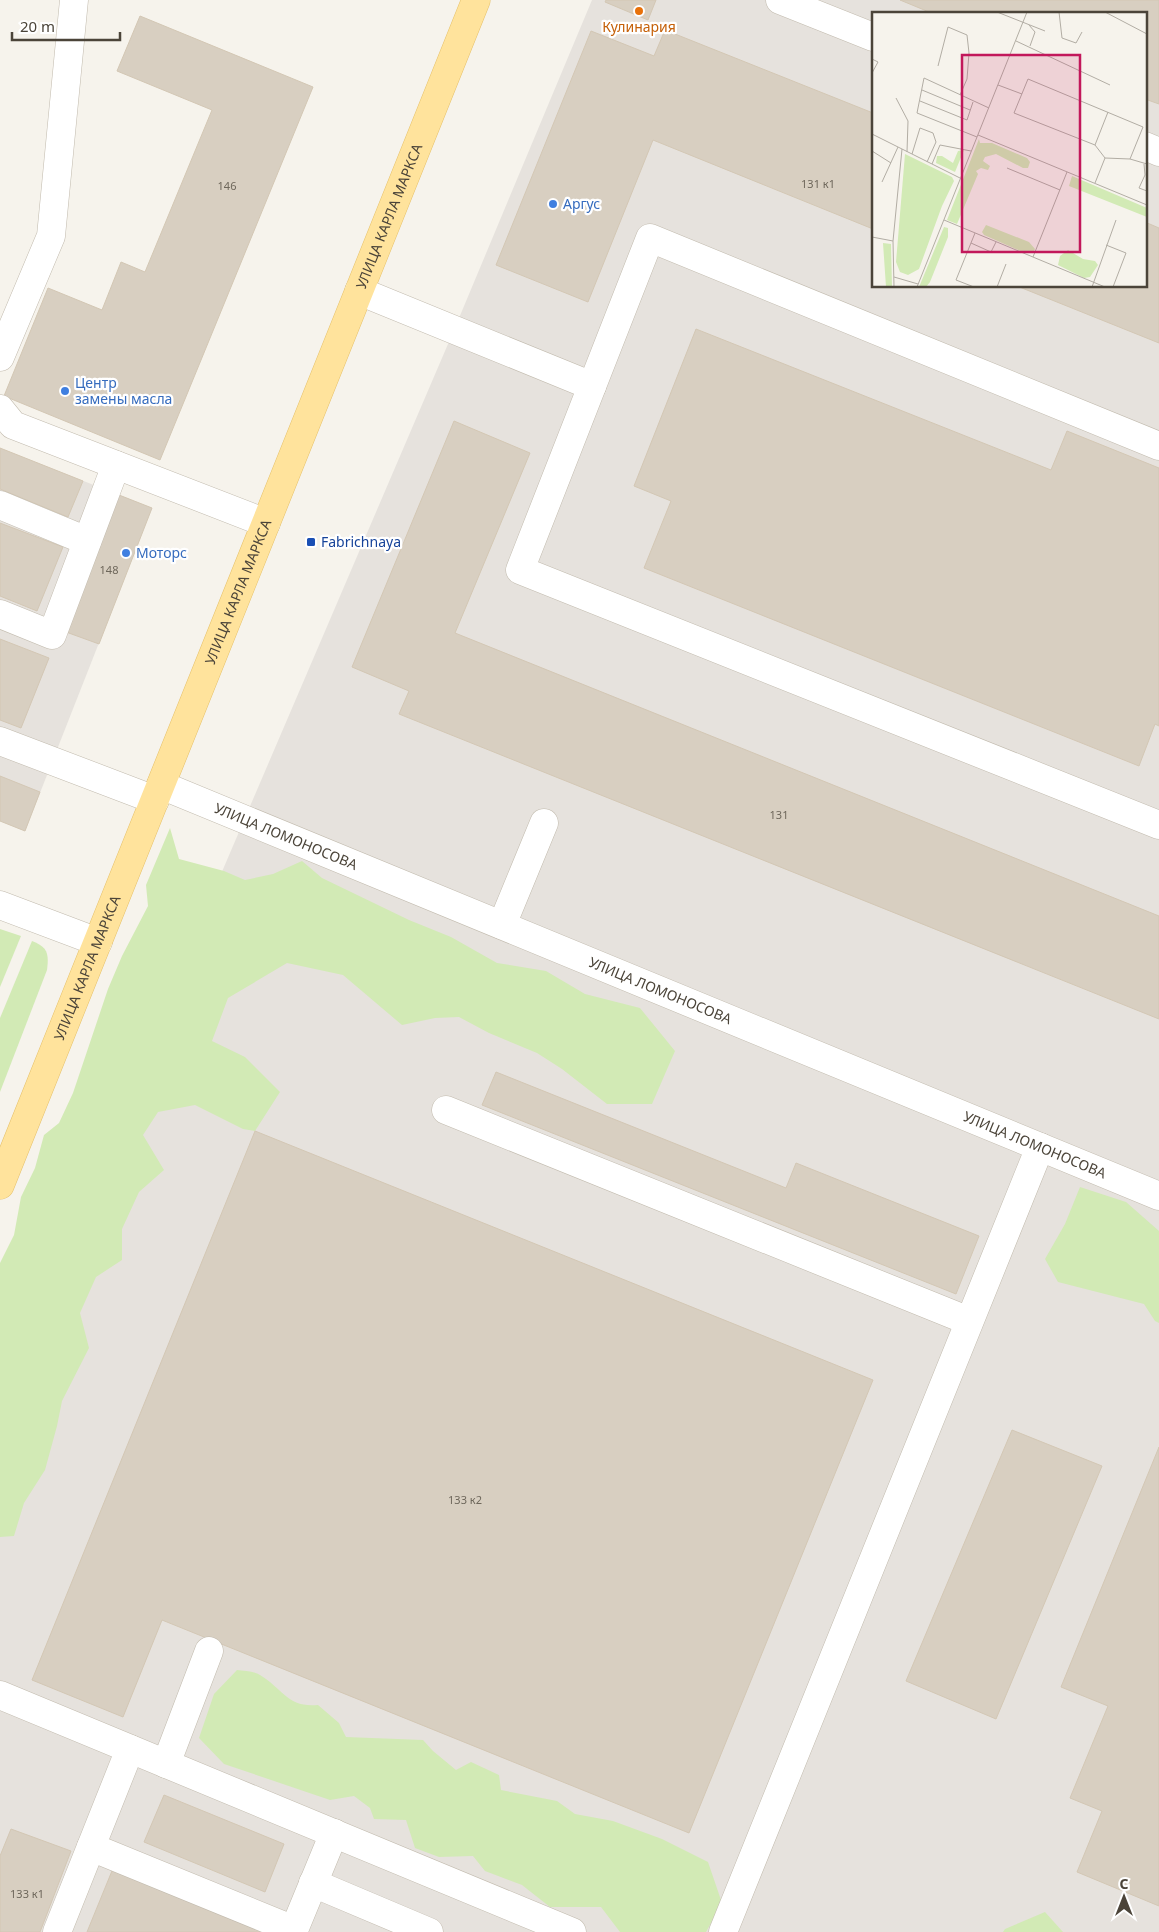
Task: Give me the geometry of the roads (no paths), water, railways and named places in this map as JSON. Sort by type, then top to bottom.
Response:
[{"type":"main road","name":"УЛИЦА КАРЛА МАРКСА","points":[[0,1185],[476,0]]},
{"type":"street","points":[[0,357],[51,236],[74,0]]},
{"type":"street","points":[[780,0],[872,37]]},
{"type":"street","points":[[1146,146],[1159,152]]},
{"type":"street","points":[[1159,446],[650,238],[520,570],[1159,825]]},
{"type":"street","points":[[359,291],[592,386]]},
{"type":"street","points":[[0,409],[13,425],[266,523]]},
{"type":"street","points":[[0,614],[52,635],[116,465]]},
{"type":"street","points":[[0,505],[87,541]]},
{"type":"street","name":"УЛИЦА ЛОМОНОСОВА","points":[[0,740],[158,792],[502,925],[1159,1196]]},
{"type":"street","points":[[502,925],[544,823]]},
{"type":"street","points":[[0,905],[98,942]]},
{"type":"street","points":[[446,1110],[969,1321]]},
{"type":"street","points":[[723,1932],[1040,1147]]},
{"type":"street","points":[[166,1764],[209,1651]]},
{"type":"street","points":[[0,1695],[572,1932]]},
{"type":"street","points":[[57,1932],[130,1749]]},
{"type":"street","points":[[91,1847],[294,1930],[334,1833]]},
{"type":"street","points":[[313,1883],[429,1932]]},
{"type":"place","name":"Кулинария","points":[[639,11]]},
{"type":"place","name":"Аргус","points":[[553,204]]},
{"type":"place","name":"Центр замены масла","points":[[65,391]]},
{"type":"place","name":"Fabrichnaya","points":[[311,542]]},
{"type":"place","name":"Моторс","points":[[126,553]]}]
